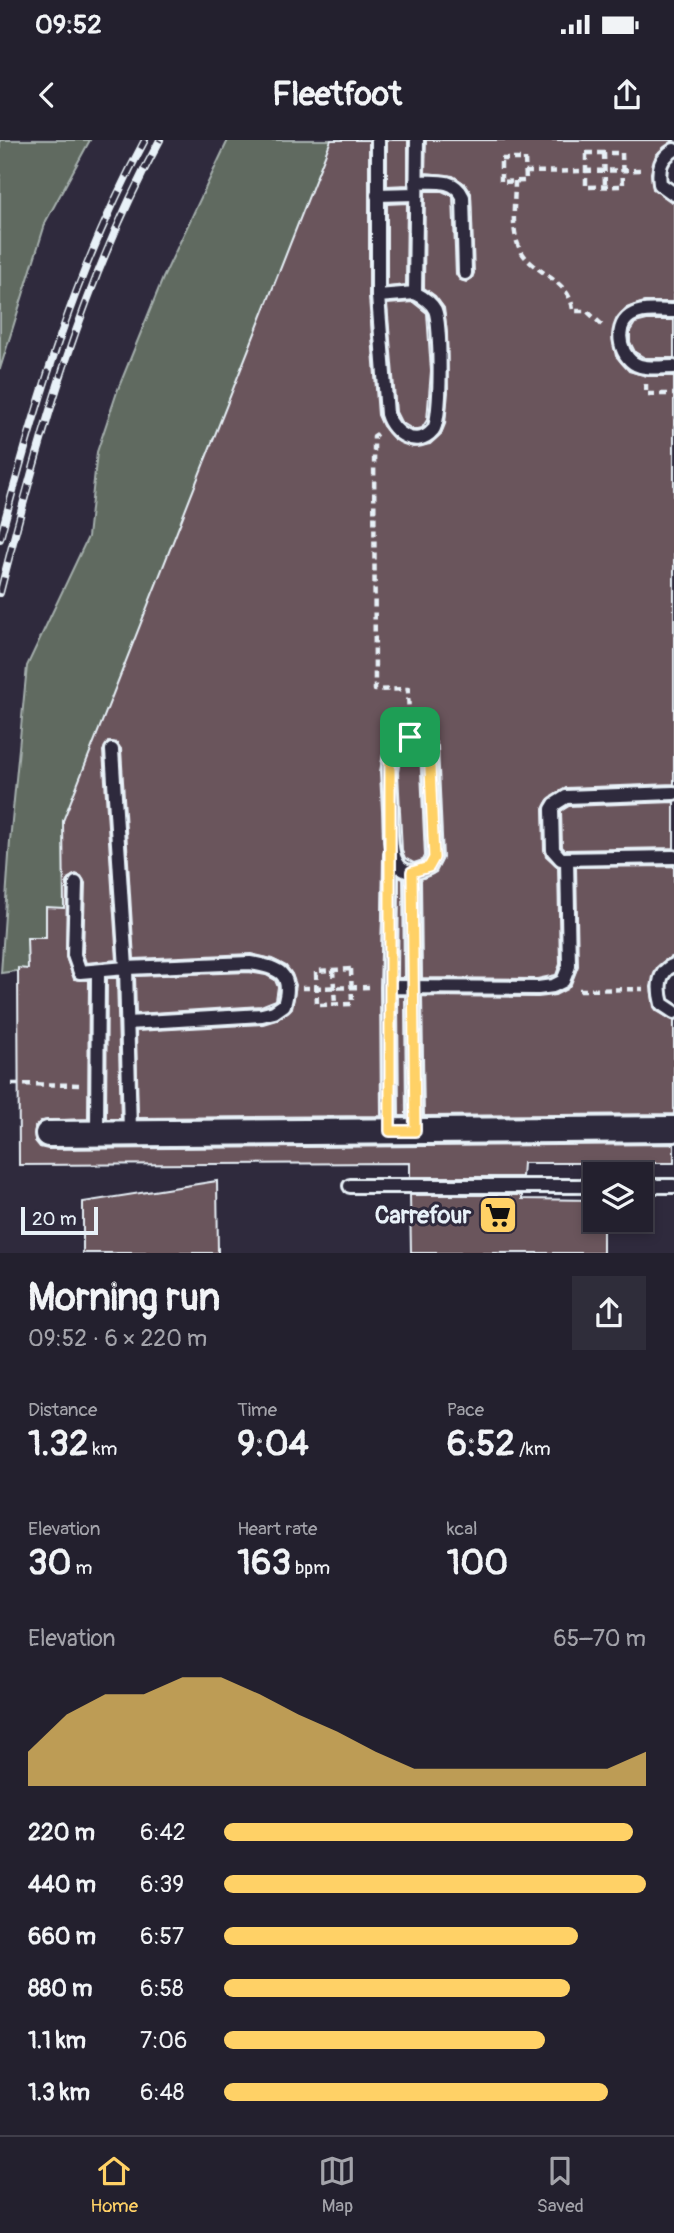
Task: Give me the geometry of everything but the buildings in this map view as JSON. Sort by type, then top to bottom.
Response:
[{"type":"street","points":[[48,1134],[674,1129]]},
{"type":"lane","points":[[378,140],[378,296],[387,414],[390,425],[398,434],[409,438],[423,436],[433,430],[438,418],[438,319],[430,303],[415,293],[378,296]]},
{"type":"lane","points":[[415,293],[417,140]]},
{"type":"lane","points":[[674,150],[666,155],[658,170],[660,184],[674,194]]},
{"type":"lane","points":[[377,195],[447,183],[454,185],[463,197],[465,273]]},
{"type":"lane","points":[[674,311],[635,313],[627,317],[620,334],[624,354],[631,362],[641,367],[674,367]]},
{"type":"lane","points":[[390,1131],[390,756],[396,744],[410,737],[424,740],[429,746],[434,858],[429,867],[412,872],[403,870],[391,853]]},
{"type":"lane","points":[[112,750],[126,968],[130,1132]]},
{"type":"lane","points":[[674,793],[560,799],[552,809],[553,850],[561,859],[674,857]]},
{"type":"lane","points":[[389,987],[553,986],[563,981],[569,966],[567,859]]},
{"type":"lane","points":[[412,872],[415,1131]]},
{"type":"lane","points":[[76,883],[76,965],[80,972],[250,963],[270,966],[285,978],[287,988],[284,1005],[274,1012],[128,1023]]},
{"type":"lane","points":[[674,965],[668,968],[661,978],[658,989],[662,1004],[674,1012]]},
{"type":"lane","points":[[97,1133],[98,971]]},
{"type":"lane","points":[[350,1186],[583,1186]]},
{"type":"lane","points":[[653,1186],[674,1186]]},
{"type":"path","points":[[586,153],[604,153],[622,153],[623,186],[586,187],[586,153]]},
{"type":"path","points":[[604,153],[605,186]]},
{"type":"path","points":[[501,159],[525,159],[525,172],[526,181],[501,181],[501,159]]},
{"type":"path","points":[[525,172],[658,170]]},
{"type":"path","points":[[515,181],[515,232],[521,252],[561,286],[572,302],[573,311],[587,311],[605,328]]},
{"type":"path","points":[[646,378],[646,394],[674,394]]},
{"type":"path","points":[[390,425],[374,436],[375,690],[408,689],[410,737]]},
{"type":"path","points":[[351,969],[352,1004],[317,1005],[316,971],[333,970],[351,969]]},
{"type":"path","points":[[333,970],[335,1005]]},
{"type":"path","points":[[553,986],[582,991],[658,989]]},
{"type":"path","points":[[287,988],[389,987]]},
{"type":"path","points":[[12,1084],[97,1085]]},
{"type":"green space","points":[[0,140],[90,140],[46,221],[0,369]]},
{"type":"green space","points":[[228,140],[337,140],[314,286],[65,827],[66,912],[49,944],[30,969],[1,973],[10,841],[27,666],[88,537],[97,452],[118,389],[163,278]]},
{"type":"railway","points":[[0,539],[60,335],[99,236],[145,140]]},
{"type":"railway","points":[[0,593],[47,418],[86,304],[108,248],[160,140]]},
{"type":"place","name":"Carrefour","points":[[498,1215]]},
{"type":"route","points":[[410,737],[424,740],[429,746],[434,858],[429,867],[412,872],[415,1131],[390,1131],[390,756],[396,744],[410,737]]}]
